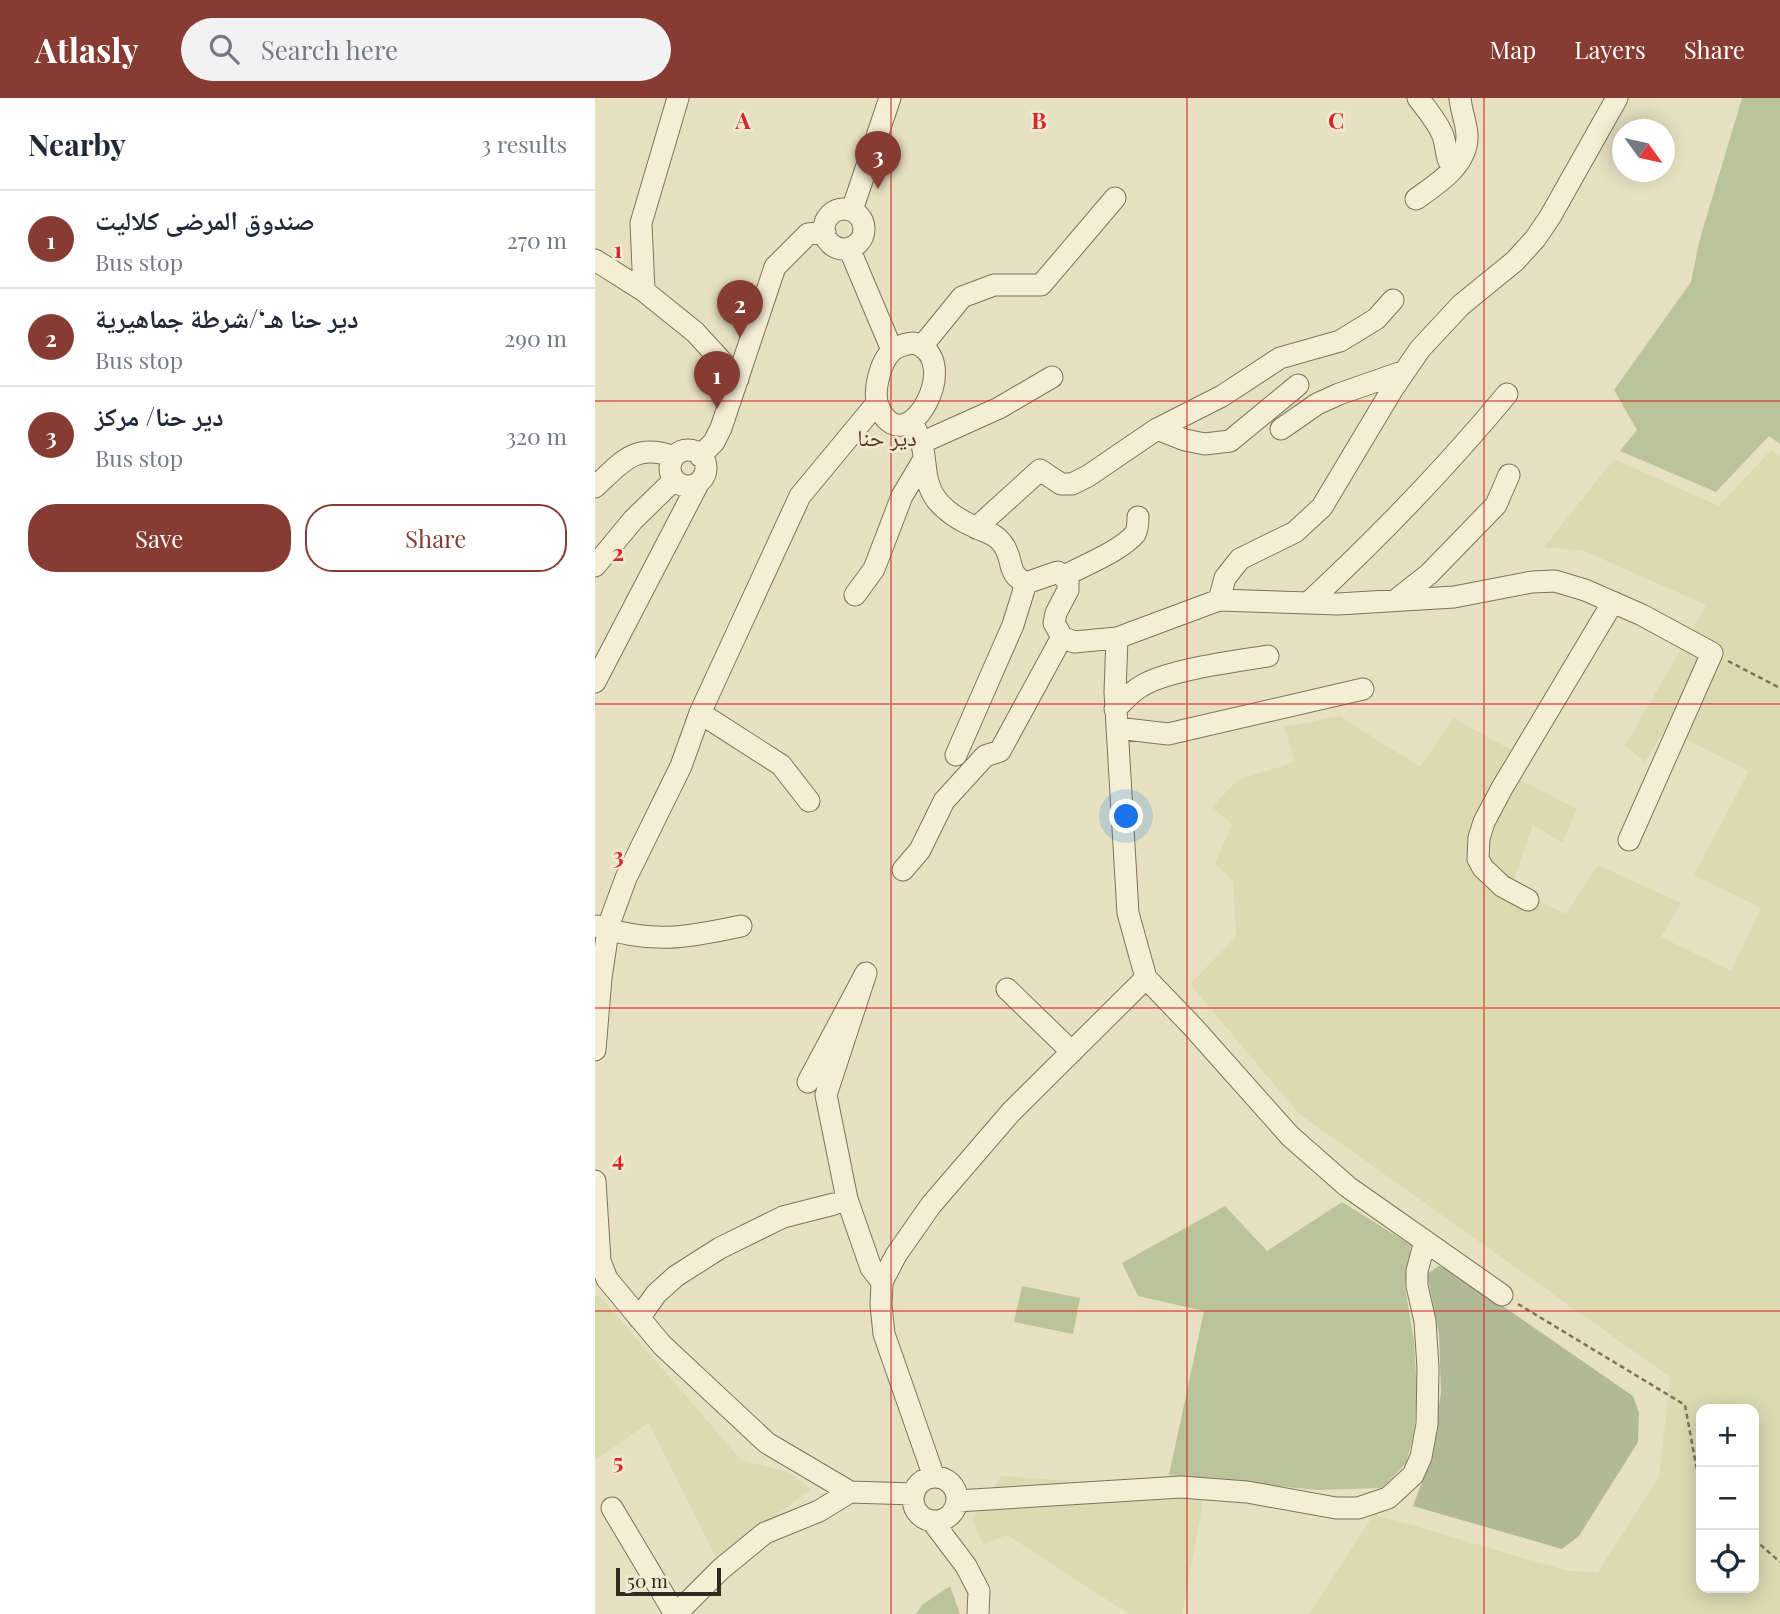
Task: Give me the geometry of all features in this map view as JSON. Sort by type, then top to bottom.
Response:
[{"type":"street","points":[[644,291],[641,223],[678,98]]},
{"type":"street","points":[[852,210],[890,98]]},
{"type":"street","points":[[1418,98],[1436,121],[1443,136],[1447,158],[1453,168]]},
{"type":"street","points":[[1416,199],[1439,183],[1453,168],[1465,147],[1467,136],[1460,98]]},
{"type":"street","points":[[1219,600],[1225,579],[1240,559],[1295,532],[1322,508],[1405,371],[1441,324],[1515,261],[1551,217],[1617,98]]},
{"type":"street","points":[[923,345],[962,297],[994,285],[1041,285],[1115,198]]},
{"type":"street","points":[[844,209],[852,210],[862,220],[863,234],[860,240],[849,248],[831,244],[825,232],[827,219],[832,213],[844,209]]},
{"type":"street","points":[[700,456],[714,442],[721,428],[775,267],[808,234],[825,232]]},
{"type":"street","points":[[849,248],[892,350]]},
{"type":"street","points":[[595,260],[644,291],[695,332],[738,379]]},
{"type":"street","points":[[976,528],[1040,470],[1061,484],[1072,484],[1089,476],[1157,429],[1222,396],[1280,358],[1340,341],[1376,319],[1393,300]]},
{"type":"street","points":[[913,342],[923,345],[933,361],[929,397],[922,412],[912,421],[904,425],[893,423],[884,418],[877,403],[876,392],[884,362],[892,350],[913,342]]},
{"type":"street","points":[[1281,429],[1317,404],[1405,371]]},
{"type":"street","points":[[855,595],[874,569],[902,496],[923,451],[1052,377]]},
{"type":"street","points":[[1157,429],[1185,440],[1205,444],[1230,441],[1299,385]]},
{"type":"street","points":[[1308,603],[1387,528],[1468,441],[1507,394]]},
{"type":"street","points":[[595,1051],[601,978],[601,928],[681,766],[700,713],[800,496],[877,403]]},
{"type":"street","points":[[912,421],[923,451],[927,480],[936,499],[952,514],[995,535],[1009,555],[1012,573],[1026,583]]},
{"type":"street","points":[[595,487],[634,454],[654,451],[674,457]]},
{"type":"street","points":[[595,682],[699,482],[705,469],[700,456],[688,451],[674,457],[670,469],[674,480],[685,486],[699,482]]},
{"type":"street","points":[[1396,600],[1429,574],[1496,505],[1509,475]]},
{"type":"street","points":[[595,566],[633,520],[674,480]]},
{"type":"street","points":[[1064,576],[1135,534],[1139,524],[1138,517]]},
{"type":"street","points":[[1026,583],[1058,572],[1064,576],[1068,581],[1067,590],[1054,623],[1062,637],[1074,642],[1117,638],[1219,600],[1338,604],[1454,597],[1532,582],[1555,581],[1584,590],[1642,615],[1712,653],[1629,840]]},
{"type":"street","points":[[956,755],[1013,625],[1026,583]]},
{"type":"street","points":[[1528,900],[1502,886],[1483,868],[1478,859],[1479,838],[1484,822],[1502,788],[1612,602]]},
{"type":"street","points":[[903,870],[920,850],[944,800],[985,756],[1000,751],[1062,637]]},
{"type":"street","points":[[1117,638],[1116,718],[1128,913],[1146,978],[1290,1136],[1348,1187],[1502,1295]]},
{"type":"street","points":[[1116,718],[1139,687],[1151,681],[1268,656]]},
{"type":"street","points":[[1116,718],[1168,734],[1363,689]]},
{"type":"street","points":[[700,713],[781,765],[809,801]]},
{"type":"street","points":[[601,928],[628,936],[678,938],[741,926]]},
{"type":"street","points":[[808,1082],[866,973],[826,1095],[847,1199],[871,1268],[882,1282]]},
{"type":"street","points":[[934,1477],[884,1334],[882,1282],[896,1255],[931,1205],[1011,1112],[1146,978]]},
{"type":"street","points":[[1007,989],[1072,1052]]},
{"type":"street","points":[[595,1181],[600,1261],[607,1279],[662,1345],[767,1443],[850,1492],[914,1494]]},
{"type":"street","points":[[639,1318],[656,1294],[676,1276],[720,1248],[783,1217],[834,1203]]},
{"type":"street","points":[[957,1501],[1181,1487],[1247,1492],[1336,1508],[1358,1508],[1388,1498],[1413,1475],[1422,1457],[1427,1424],[1425,1321],[1417,1286],[1417,1271],[1425,1241]]},
{"type":"street","points":[[932,1521],[945,1519],[951,1514],[957,1501],[948,1482],[934,1477],[921,1482],[914,1494],[915,1508],[918,1514],[932,1521],[966,1566],[979,1591],[978,1614]]},
{"type":"street","points":[[612,1508],[676,1614],[721,1569],[765,1533],[819,1511],[850,1492]]},
{"type":"path","points":[[1712,653],[1780,688]]},
{"type":"path","points":[[1502,1295],[1685,1405],[1696,1467]]},
{"type":"path","points":[[1759,1543],[1780,1562]]},
{"type":"shaded area","points":[[1771,450],[1780,456],[1780,1614],[1309,1614],[1374,1514],[1568,1571],[1598,1572],[1659,1477],[1670,1377],[1298,1113],[1190,984],[1236,937],[1233,881],[1215,864],[1232,824],[1212,807],[1238,780],[1295,762],[1284,727],[1340,716],[1420,767],[1454,718],[1513,751],[1501,770],[1577,809],[1562,843],[1533,825],[1511,888],[1566,914],[1598,865],[1681,903],[1661,937],[1731,971],[1761,908],[1694,875],[1749,771],[1665,729],[1645,762],[1625,746],[1706,605],[1584,551],[1544,547],[1614,459],[1719,506]]},
{"type":"shaded area","points":[[599,1295],[741,1460],[788,1472],[811,1489],[717,1560],[649,1423],[595,1460],[595,1297]]},
{"type":"shaded area","points":[[1001,1476],[1205,1491],[1182,1614],[1129,1614],[1007,1535],[983,1544],[972,1520]]},
{"type":"green space","points":[[1742,98],[1780,98],[1780,444],[1769,436],[1716,492],[1620,451],[1637,430],[1614,390],[1691,282],[1699,242]]},
{"type":"green space","points":[[1342,1202],[1411,1245],[1405,1287],[1414,1342],[1417,1393],[1414,1434],[1406,1463],[1382,1488],[1317,1490],[1169,1475],[1204,1311],[1138,1296],[1122,1263],[1225,1206],[1267,1251]]},
{"type":"green space","points":[[1439,1266],[1455,1273],[1633,1396],[1639,1413],[1638,1442],[1579,1536],[1562,1549],[1413,1506],[1430,1460],[1441,1393],[1439,1334],[1427,1274]]},
{"type":"green space","points":[[1022,1286],[1080,1298],[1073,1334],[1014,1322]]},
{"type":"green space","points":[[950,1586],[960,1614],[916,1614],[922,1605]]},
{"type":"place","name":"دير حنا/ مركز","points":[[878,189]]},
{"type":"place","name":"دير حنا هـ‘/شرطة جماهيرية","points":[[740,338]]},
{"type":"place","name":"صندوق المرضى كلاليت","points":[[717,409]]},
{"type":"district","name":"دير حنا","points":[[887,436]]}]
